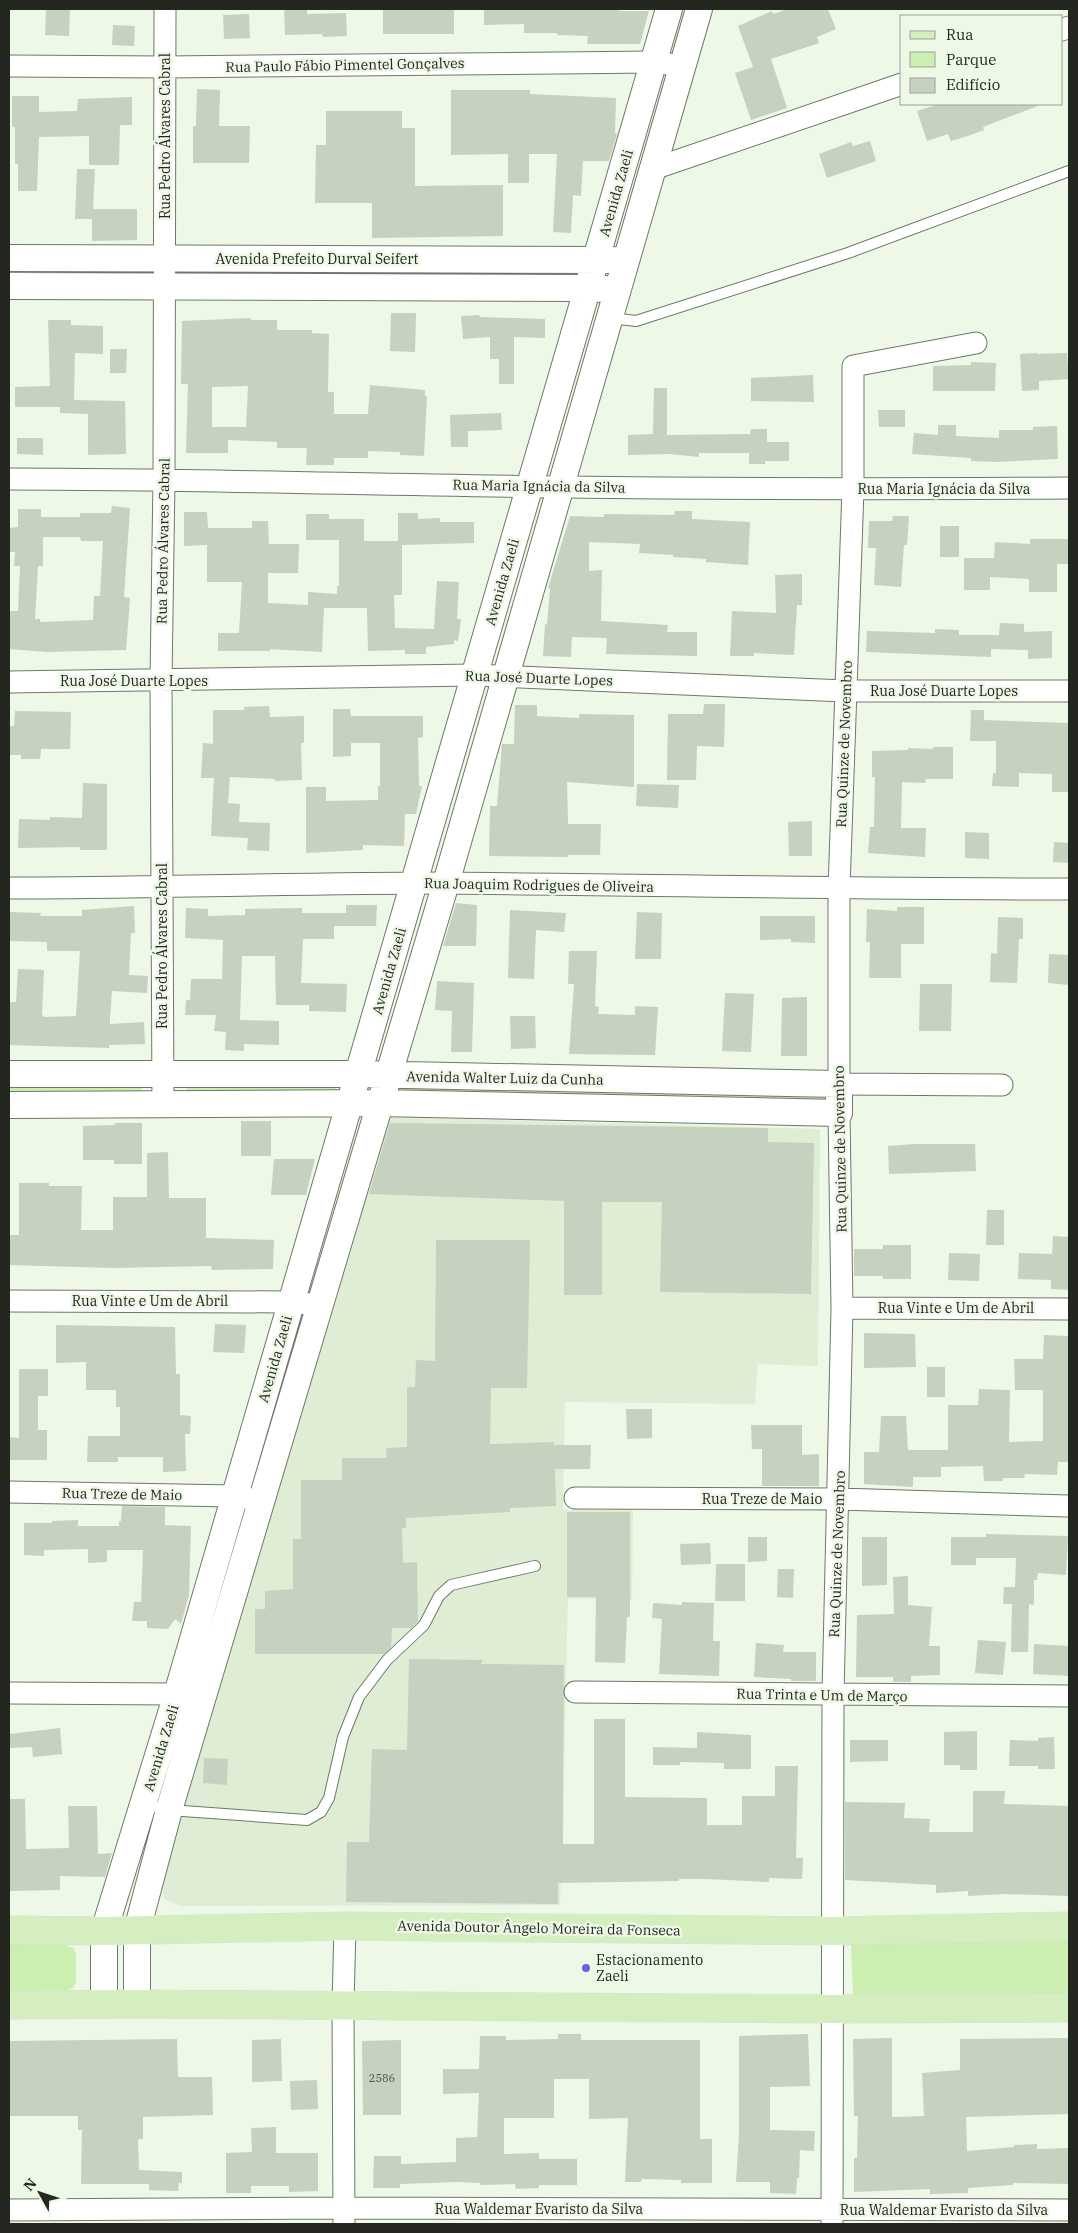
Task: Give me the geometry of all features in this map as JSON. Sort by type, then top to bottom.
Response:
[{"type":"main road","name":"Avenida Doutor Ângelo Moreira da Fonseca","points":[[9,1930],[104,1931],[345,1926],[834,1931],[1069,1926]]},
{"type":"main road","points":[[9,2005],[137,2004],[833,2009],[1069,2008]]},
{"type":"street","name":"Rua Pedro Álvares Cabral","points":[[163,1104],[161,681],[164,479],[165,9]]},
{"type":"street","name":"Avenida Zaeli","points":[[104,2004],[104,1931],[178,1694],[669,9]]},
{"type":"street","name":"Avenida Zaeli","points":[[137,2004],[137,1930],[169,1810],[387,1075],[446,883],[504,676],[619,291],[682,66],[702,10]]},
{"type":"street","name":"Rua Paulo Fábio Pimentel Gonçalves","points":[[9,66],[165,67],[654,62],[682,66]]},
{"type":"street","points":[[653,169],[900,85]]},
{"type":"street","name":"Avenida Prefeito Durval Seifert","points":[[9,258],[596,259],[626,261]]},
{"type":"street","name":"Avenida Prefeito Durval Seifert","points":[[9,286],[588,288],[619,291]]},
{"type":"street","name":"Rua Quinze de Novembro","points":[[832,2217],[833,1695],[842,1308],[839,1113],[840,889],[853,489],[853,366],[976,343]]},
{"type":"street","name":"Rua Maria Ignácia da Silva","points":[[9,480],[164,479],[560,487],[1069,488]]},
{"type":"street","name":"Rua José Duarte Lopes","points":[[9,682],[474,675],[845,691],[1069,691]]},
{"type":"street","name":"Rua Joaquim Rodrigues de Oliveira","points":[[9,888],[162,888],[446,883],[840,889],[1069,889]]},
{"type":"street","name":"Avenida Walter Luiz da Cunha","points":[[9,1074],[359,1074],[839,1084],[1002,1085]]},
{"type":"street","name":"Avenida Walter Luiz da Cunha","points":[[9,1105],[380,1103],[839,1113]]},
{"type":"street","name":"Rua Vinte e Um de Abril","points":[[9,1301],[291,1302],[319,1305]]},
{"type":"street","name":"Rua Vinte e Um de Abril","points":[[842,1308],[1069,1309]]},
{"type":"street","name":"Rua Treze de Maio","points":[[9,1492],[235,1496],[261,1502]]},
{"type":"street","name":"Rua Treze de Maio","points":[[575,1498],[839,1499],[1069,1506]]},
{"type":"street","name":"Rua Trinta e Um de Março","points":[[575,1692],[1069,1696]]},
{"type":"street","points":[[9,1693],[178,1694],[203,1700]]},
{"type":"street","points":[[344,2216],[343,2006],[345,1926]]},
{"type":"street","name":"Rua Waldemar Evaristo da Silva","points":[[9,2210],[344,2216],[832,2217],[1069,2210]]},
{"type":"lane","points":[[611,318],[636,322],[848,253],[1069,172]]},
{"type":"lane","points":[[144,1804],[169,1810],[306,1820],[321,1812],[329,1798],[343,1737],[359,1697],[387,1660],[424,1625],[439,1596],[451,1585],[535,1566]]},
{"type":"shaded area","points":[[380,1117],[820,1129],[818,1366],[758,1364],[755,1404],[565,1402],[563,1510],[633,1510],[632,1599],[568,1599],[560,1905],[180,1906],[164,1899],[162,1883]]},
{"type":"green space","points":[[9,1083],[142,1083],[142,1093],[9,1093]]},
{"type":"green space","points":[[405,1084],[827,1093],[828,1103],[404,1095]]},
{"type":"green space","points":[[187,1085],[336,1086],[336,1096],[187,1093]]},
{"type":"green space","points":[[1069,1939],[1069,1994],[853,1996],[851,1944]]},
{"type":"green space","points":[[9,1944],[64,1944],[73,1948],[76,1953],[76,1982],[73,1988],[62,1992],[9,1992]]},
{"type":"building","points":[[46,9],[70,9],[69,36],[45,35]]},
{"type":"building","points":[[284,9],[307,9],[307,14],[346,13],[347,36],[323,37],[322,34],[285,35]]},
{"type":"building","points":[[383,9],[454,9],[454,34],[383,34]]},
{"type":"building","points":[[484,9],[619,9],[619,11],[649,11],[640,44],[587,44],[588,36],[557,35],[557,33],[524,33],[524,24],[484,25]]},
{"type":"building","points":[[788,9],[828,9],[836,29],[817,37],[819,43],[771,59],[787,108],[751,120],[735,73],[753,67],[738,26],[772,11],[773,14]]},
{"type":"building","points":[[249,14],[250,38],[224,39],[223,15]]},
{"type":"building","points":[[113,25],[135,26],[134,46],[112,45]]},
{"type":"building","points":[[197,89],[220,90],[219,126],[250,126],[249,163],[193,163],[193,126],[196,126]]},
{"type":"building","points":[[451,90],[530,90],[530,94],[616,98],[615,133],[617,134],[609,161],[583,161],[581,196],[573,195],[571,233],[553,232],[557,154],[529,154],[529,183],[508,183],[508,154],[451,155]]},
{"type":"building","points":[[12,96],[39,96],[39,112],[77,111],[78,99],[132,97],[132,125],[120,125],[119,165],[89,165],[89,136],[39,137],[37,191],[18,191],[18,164],[15,164],[15,127],[12,127]]},
{"type":"building","points":[[936,105],[1038,106],[983,127],[984,130],[951,141],[948,134],[927,141],[917,111]]},
{"type":"building","points":[[326,111],[402,111],[402,128],[415,128],[415,186],[503,185],[503,236],[372,238],[372,203],[315,203],[316,145],[326,145]]},
{"type":"building","points":[[870,141],[876,161],[827,178],[819,154],[851,142],[853,146]]},
{"type":"building","points":[[77,169],[95,169],[93,209],[137,209],[137,240],[92,241],[92,219],[75,219]]},
{"type":"building","points":[[391,313],[416,313],[415,352],[390,351]]},
{"type":"building","points":[[479,315],[480,317],[545,319],[545,338],[514,337],[514,384],[499,384],[499,359],[490,359],[490,337],[463,339],[461,316]]},
{"type":"building","points":[[251,318],[251,320],[277,320],[277,330],[312,330],[312,333],[329,334],[328,392],[334,392],[334,414],[368,414],[370,385],[425,390],[425,396],[427,396],[424,456],[400,455],[400,452],[368,451],[368,458],[334,458],[334,465],[306,465],[307,448],[277,448],[277,442],[228,440],[228,453],[186,453],[188,384],[181,384],[182,321]],"holes":[[[248,386],[246,427],[212,427],[212,387]]]},
{"type":"building","points":[[48,320],[71,320],[71,325],[103,326],[103,354],[75,353],[74,400],[125,401],[126,454],[88,455],[88,414],[60,413],[60,407],[15,407],[15,387],[50,386]]},
{"type":"building","points":[[110,349],[127,349],[126,373],[110,373]]},
{"type":"building","points":[[1067,353],[1069,379],[1039,381],[1039,390],[1022,391],[1020,354]]},
{"type":"building","points":[[971,362],[996,363],[995,391],[933,391],[933,366],[971,365]]},
{"type":"building","points":[[813,375],[814,402],[751,401],[751,378]]},
{"type":"building","points":[[654,388],[667,388],[667,435],[750,434],[751,429],[767,429],[767,442],[789,442],[789,461],[765,461],[765,464],[749,464],[749,453],[699,453],[699,457],[669,454],[628,455],[628,435],[653,434]]},
{"type":"building","points":[[878,410],[905,410],[905,427],[879,427]]},
{"type":"building","points":[[501,413],[502,430],[468,431],[468,447],[451,447],[450,415]]},
{"type":"building","points":[[938,425],[956,425],[956,436],[999,438],[999,430],[1033,430],[1033,427],[1057,426],[1058,459],[997,462],[971,461],[971,458],[912,454],[914,433],[938,435]]},
{"type":"building","points":[[17,438],[43,438],[43,455],[17,454]]},
{"type":"building","points":[[112,506],[130,508],[124,597],[130,598],[126,650],[47,652],[9,649],[9,611],[18,611],[20,566],[14,566],[15,552],[9,552],[9,528],[18,527],[18,509],[41,509],[41,517],[80,517],[80,513],[111,513]],"holes":[[[43,537],[80,537],[81,541],[103,541],[100,596],[94,596],[93,620],[40,622],[40,619],[35,619],[38,566],[43,566]]]},
{"type":"building","points":[[675,511],[692,511],[692,519],[750,522],[748,565],[706,562],[706,559],[673,557],[673,555],[639,553],[640,544],[589,542],[589,571],[602,570],[601,621],[668,625],[667,632],[697,632],[697,656],[606,654],[607,638],[572,637],[571,657],[543,656],[550,588],[548,588],[570,516],[604,517],[604,514],[674,515]]},
{"type":"building","points":[[184,512],[207,512],[208,528],[252,528],[252,521],[268,521],[269,544],[299,544],[298,573],[268,573],[268,603],[308,605],[308,592],[337,594],[337,586],[339,586],[339,540],[306,540],[306,514],[329,514],[329,519],[364,519],[364,541],[398,541],[398,513],[418,513],[418,519],[440,518],[440,522],[474,522],[474,543],[402,545],[402,595],[394,595],[395,628],[434,629],[437,581],[459,582],[457,619],[461,619],[458,641],[454,640],[454,644],[426,647],[426,654],[405,654],[405,650],[368,651],[367,608],[324,608],[322,652],[270,649],[270,651],[218,651],[218,633],[239,633],[242,582],[207,582],[207,545],[184,546]]},
{"type":"building","points":[[893,516],[909,516],[907,545],[904,545],[901,587],[874,585],[876,548],[868,548],[869,521],[892,521]]},
{"type":"building","points":[[940,526],[959,526],[959,557],[940,557]]},
{"type":"building","points":[[1030,539],[1069,539],[1069,564],[1057,564],[1057,592],[1029,592],[1029,579],[990,577],[990,590],[964,590],[964,558],[994,558],[995,542],[1030,544]]},
{"type":"building","points":[[802,574],[802,605],[797,605],[794,655],[754,653],[754,656],[730,656],[732,611],[776,613],[775,575]]},
{"type":"building","points":[[1000,623],[1024,624],[1024,632],[1052,631],[1052,658],[1028,659],[1028,650],[991,649],[991,657],[866,652],[867,631],[935,633],[935,629],[959,630],[959,635],[999,635]]},
{"type":"building","points":[[704,704],[725,704],[724,747],[697,746],[696,780],[667,780],[668,714],[703,714]]},
{"type":"building","points":[[515,705],[537,705],[537,716],[579,718],[579,714],[634,715],[634,787],[567,782],[568,824],[601,824],[600,855],[568,855],[568,857],[489,856],[490,806],[497,806],[502,744],[514,744]]},
{"type":"building","points":[[269,706],[270,717],[304,716],[304,743],[301,743],[302,780],[275,781],[275,779],[230,777],[228,803],[240,804],[239,822],[270,823],[269,851],[247,850],[248,838],[211,836],[214,778],[201,778],[203,743],[213,744],[213,710],[244,710],[244,707]]},
{"type":"building","points":[[333,709],[350,709],[351,716],[423,716],[423,737],[418,738],[419,786],[422,786],[416,814],[405,814],[404,846],[363,845],[363,850],[306,853],[306,787],[326,787],[326,801],[378,800],[378,786],[380,786],[380,743],[351,743],[351,756],[333,757]]},
{"type":"building","points":[[971,710],[984,710],[984,720],[1069,723],[1069,792],[1052,792],[1052,774],[1019,773],[1019,787],[992,786],[993,773],[996,773],[996,741],[970,741]]},
{"type":"building","points":[[15,711],[71,712],[70,749],[41,749],[40,759],[21,759],[21,755],[9,755],[9,726],[14,726]]},
{"type":"building","points":[[933,747],[953,747],[953,779],[926,779],[925,783],[902,782],[901,828],[926,828],[925,857],[868,853],[870,827],[874,827],[875,777],[872,777],[872,751],[908,750],[908,748],[933,749]]},
{"type":"building","points":[[83,783],[107,784],[107,850],[80,850],[80,847],[18,848],[19,819],[50,820],[50,817],[82,818]]},
{"type":"building","points":[[637,784],[679,785],[678,808],[636,806]]},
{"type":"building","points":[[812,821],[812,856],[789,856],[788,822]]},
{"type":"building","points":[[965,832],[989,833],[989,859],[965,858]]},
{"type":"building","points":[[1054,842],[1069,843],[1069,863],[1053,862]]},
{"type":"building","points":[[456,903],[477,905],[476,946],[443,946]]},
{"type":"building","points":[[346,905],[377,905],[376,926],[334,926],[334,939],[303,939],[301,983],[347,984],[346,1012],[309,1011],[309,1005],[276,1005],[275,956],[242,956],[240,1020],[279,1021],[279,1045],[244,1044],[244,1051],[225,1050],[226,1032],[214,1031],[216,1015],[185,1015],[186,1000],[190,1000],[191,979],[222,979],[223,940],[185,938],[186,908],[208,909],[208,916],[245,915],[245,909],[302,908],[302,913],[346,913]]},
{"type":"building","points":[[134,906],[135,933],[131,933],[129,975],[148,976],[147,993],[112,991],[110,1024],[144,1022],[145,1044],[109,1045],[109,1048],[9,1045],[9,1002],[16,1002],[18,969],[44,970],[42,1014],[44,1017],[76,1016],[80,951],[47,951],[47,942],[9,941],[9,912],[41,913],[40,916],[82,916],[82,910]]},
{"type":"building","points":[[897,907],[924,907],[924,944],[901,944],[901,978],[869,978],[870,942],[866,942],[867,909],[897,911]]},
{"type":"building","points":[[510,910],[566,913],[564,932],[536,930],[534,979],[508,978]]},
{"type":"building","points":[[637,912],[662,913],[661,959],[635,959]]},
{"type":"building","points":[[760,916],[815,916],[815,943],[791,942],[791,939],[760,940]]},
{"type":"building","points":[[998,917],[1023,918],[1023,939],[1019,939],[1017,983],[990,982],[991,953],[997,954]]},
{"type":"building","points":[[569,951],[597,951],[595,1006],[599,1007],[598,1014],[635,1015],[635,1006],[658,1007],[655,1055],[569,1054],[574,984],[568,984]]},
{"type":"building","points":[[1049,954],[1069,955],[1069,985],[1048,983]]},
{"type":"building","points":[[437,981],[474,983],[472,1052],[451,1052],[452,1011],[435,1010]]},
{"type":"building","points":[[920,984],[952,984],[951,1031],[919,1031]]},
{"type":"building","points":[[725,993],[754,994],[751,1052],[722,1051]]},
{"type":"building","points":[[807,997],[807,1056],[781,1056],[782,998]]},
{"type":"building","points":[[510,1016],[535,1016],[536,1048],[511,1049]]},
{"type":"building","points":[[241,1121],[271,1121],[271,1156],[241,1156]]},
{"type":"building","points":[[115,1123],[142,1123],[142,1164],[114,1164],[114,1160],[83,1160],[83,1126],[115,1125]]},
{"type":"building","points":[[390,1123],[768,1128],[768,1142],[814,1143],[811,1294],[660,1292],[662,1202],[602,1202],[602,1295],[564,1295],[564,1201],[369,1194]]},
{"type":"building","points":[[975,1144],[976,1171],[889,1174],[888,1146]]},
{"type":"building","points":[[168,1152],[169,1198],[206,1198],[206,1238],[274,1240],[273,1269],[212,1270],[211,1266],[113,1268],[9,1265],[9,1235],[19,1235],[19,1183],[49,1183],[49,1186],[82,1186],[81,1230],[113,1230],[113,1197],[147,1197],[147,1153]]},
{"type":"building","points":[[274,1159],[315,1159],[306,1195],[271,1195]]},
{"type":"building","points":[[987,1210],[1004,1210],[1004,1245],[986,1245]]},
{"type":"building","points":[[1053,1236],[1069,1237],[1069,1290],[1051,1289],[1051,1280],[1018,1279],[1019,1253],[1052,1254]]},
{"type":"building","points":[[436,1240],[530,1240],[527,1388],[491,1388],[490,1444],[554,1442],[554,1445],[591,1445],[590,1469],[555,1469],[556,1506],[510,1508],[510,1512],[406,1518],[406,1528],[402,1528],[403,1563],[417,1562],[418,1622],[411,1628],[392,1628],[391,1647],[384,1654],[255,1654],[255,1609],[265,1609],[265,1591],[293,1589],[293,1539],[301,1539],[301,1480],[342,1480],[342,1458],[387,1458],[386,1448],[407,1447],[407,1387],[415,1387],[416,1360],[435,1361]]},
{"type":"building","points":[[883,1245],[911,1245],[911,1279],[883,1279],[883,1276],[854,1276],[854,1249],[883,1249]]},
{"type":"building","points":[[949,1253],[980,1254],[979,1281],[948,1280]]},
{"type":"building","points":[[215,1324],[246,1325],[244,1353],[213,1352]]},
{"type":"building","points":[[56,1325],[175,1327],[176,1374],[180,1374],[180,1415],[191,1416],[190,1434],[185,1434],[186,1471],[163,1472],[163,1457],[118,1457],[118,1462],[87,1462],[88,1436],[120,1436],[120,1407],[116,1407],[116,1390],[86,1390],[86,1362],[56,1363]]},
{"type":"building","points":[[864,1333],[915,1334],[916,1367],[864,1368]]},
{"type":"building","points":[[1044,1335],[1069,1336],[1069,1462],[1058,1462],[1057,1475],[1025,1474],[1024,1478],[1003,1478],[1003,1481],[984,1481],[983,1466],[941,1467],[941,1477],[913,1477],[913,1487],[864,1484],[864,1452],[879,1452],[881,1416],[906,1416],[908,1450],[948,1450],[948,1405],[978,1405],[979,1389],[1010,1390],[1009,1442],[1043,1441],[1043,1390],[1015,1390],[1014,1359],[1043,1359]]},
{"type":"building","points":[[927,1367],[945,1367],[945,1397],[927,1397]]},
{"type":"building","points":[[19,1369],[48,1369],[48,1396],[38,1396],[38,1430],[47,1430],[47,1460],[9,1460],[9,1437],[19,1438]]},
{"type":"building","points":[[626,1409],[652,1409],[652,1438],[627,1439]]},
{"type":"building","points":[[751,1425],[802,1425],[802,1455],[819,1454],[819,1486],[762,1486],[762,1449],[752,1449]]},
{"type":"building","points":[[122,1506],[165,1507],[165,1525],[191,1526],[189,1595],[181,1624],[175,1619],[168,1629],[147,1628],[147,1621],[132,1621],[134,1602],[141,1602],[143,1550],[107,1550],[107,1562],[88,1563],[88,1549],[44,1550],[44,1556],[24,1555],[24,1523],[52,1523],[52,1521],[78,1520],[78,1526],[119,1526]]},
{"type":"building","points":[[567,1512],[630,1512],[630,1617],[627,1617],[625,1663],[595,1662],[596,1597],[567,1597]]},
{"type":"building","points":[[986,1534],[1068,1536],[1066,1575],[1038,1573],[1037,1580],[1034,1580],[1034,1605],[1029,1604],[1028,1652],[1011,1652],[1012,1604],[1003,1604],[1004,1587],[1015,1587],[1016,1558],[976,1558],[976,1565],[951,1565],[951,1537],[986,1537]]},
{"type":"building","points":[[748,1537],[767,1537],[767,1561],[748,1562]]},
{"type":"building","points":[[862,1537],[887,1537],[887,1585],[862,1586]]},
{"type":"building","points":[[710,1543],[711,1564],[681,1565],[680,1544]]},
{"type":"building","points":[[716,1564],[745,1564],[745,1601],[715,1601]]},
{"type":"building","points":[[778,1569],[794,1569],[793,1598],[777,1597]]},
{"type":"building","points":[[908,1576],[908,1605],[932,1607],[929,1646],[940,1646],[940,1675],[911,1676],[911,1682],[893,1682],[893,1677],[856,1677],[857,1615],[894,1614],[893,1577]]},
{"type":"building","points":[[682,1602],[714,1603],[713,1641],[720,1641],[719,1676],[659,1674],[662,1619],[652,1618],[653,1603],[682,1605]]},
{"type":"building","points":[[978,1640],[1006,1642],[1003,1675],[975,1673]]},
{"type":"building","points":[[756,1643],[784,1645],[783,1652],[816,1652],[816,1681],[791,1681],[791,1679],[754,1677]]},
{"type":"building","points":[[1034,1644],[1069,1646],[1069,1676],[1033,1674]]},
{"type":"building","points":[[409,1659],[483,1660],[481,1664],[564,1665],[563,1844],[594,1844],[594,1719],[625,1719],[625,1797],[707,1798],[707,1825],[742,1825],[742,1796],[775,1796],[775,1766],[798,1766],[796,1858],[803,1858],[802,1879],[769,1878],[769,1882],[679,1879],[679,1881],[558,1883],[558,1904],[346,1902],[347,1842],[369,1842],[372,1749],[407,1750]]},
{"type":"building","points":[[60,1728],[62,1754],[33,1757],[32,1747],[9,1748],[9,1734]]},
{"type":"building","points":[[977,1731],[977,1770],[960,1770],[960,1765],[944,1765],[944,1732]]},
{"type":"building","points":[[697,1732],[751,1735],[751,1769],[724,1769],[724,1763],[680,1762],[680,1765],[653,1765],[653,1747],[697,1748]]},
{"type":"building","points":[[1054,1737],[1055,1769],[1038,1769],[1038,1766],[1009,1766],[1010,1740],[1038,1741],[1038,1738]]},
{"type":"building","points":[[850,1740],[888,1740],[888,1761],[850,1762]]},
{"type":"building","points":[[204,1758],[228,1759],[227,1785],[203,1783]]},
{"type":"building","points":[[973,1791],[1005,1791],[1004,1804],[1069,1806],[1069,1896],[1006,1894],[968,1896],[968,1891],[936,1893],[936,1885],[845,1880],[845,1802],[905,1803],[904,1818],[930,1819],[929,1832],[973,1832]]},
{"type":"building","points":[[9,1799],[25,1799],[26,1849],[69,1848],[68,1806],[97,1806],[98,1854],[112,1853],[105,1877],[60,1876],[60,1890],[9,1891]]},
{"type":"building","points":[[558,2034],[581,2034],[581,2040],[700,2040],[700,2139],[712,2139],[712,2183],[681,2183],[681,2180],[642,2179],[641,2182],[625,2182],[628,2118],[589,2119],[589,2079],[554,2079],[554,2118],[504,2118],[504,2154],[539,2153],[539,2159],[577,2159],[577,2185],[539,2185],[539,2188],[516,2189],[515,2184],[480,2185],[480,2183],[457,2182],[400,2184],[400,2188],[373,2188],[374,2156],[401,2156],[401,2164],[456,2162],[456,2138],[477,2137],[479,2093],[443,2094],[443,2069],[479,2069],[480,2036],[506,2036],[506,2040],[558,2039]]},
{"type":"building","points":[[808,2034],[810,2086],[770,2087],[770,2130],[815,2131],[814,2151],[800,2150],[799,2178],[797,2178],[796,2194],[770,2193],[770,2182],[736,2182],[739,2135],[739,2036]]},
{"type":"building","points":[[892,2038],[892,2117],[924,2116],[922,2073],[960,2070],[960,2039],[1069,2038],[1069,2114],[966,2117],[967,2151],[1037,2144],[1037,2149],[1069,2148],[1069,2184],[1013,2183],[1013,2185],[968,2188],[968,2193],[930,2194],[930,2189],[854,2192],[854,2158],[857,2158],[858,2116],[854,2116],[853,2039]]},
{"type":"building","points":[[177,2039],[178,2077],[212,2077],[213,2115],[143,2117],[143,2139],[138,2139],[139,2170],[182,2172],[182,2183],[179,2183],[178,2191],[149,2190],[149,2184],[81,2184],[82,2130],[78,2130],[78,2116],[9,2116],[9,2041]]},
{"type":"building","points":[[281,2039],[282,2081],[252,2082],[252,2040]]},
{"type":"building","points":[[401,2040],[401,2115],[363,2115],[362,2041]]},
{"type":"building","points":[[317,2080],[318,2109],[291,2110],[290,2081]]},
{"type":"building","points":[[276,2127],[276,2153],[318,2153],[318,2191],[289,2192],[289,2186],[251,2186],[251,2193],[226,2193],[226,2153],[252,2152],[251,2128]]},
{"type":"place","name":"Estacionamento Zaeli","points":[[586,1968]]}]
